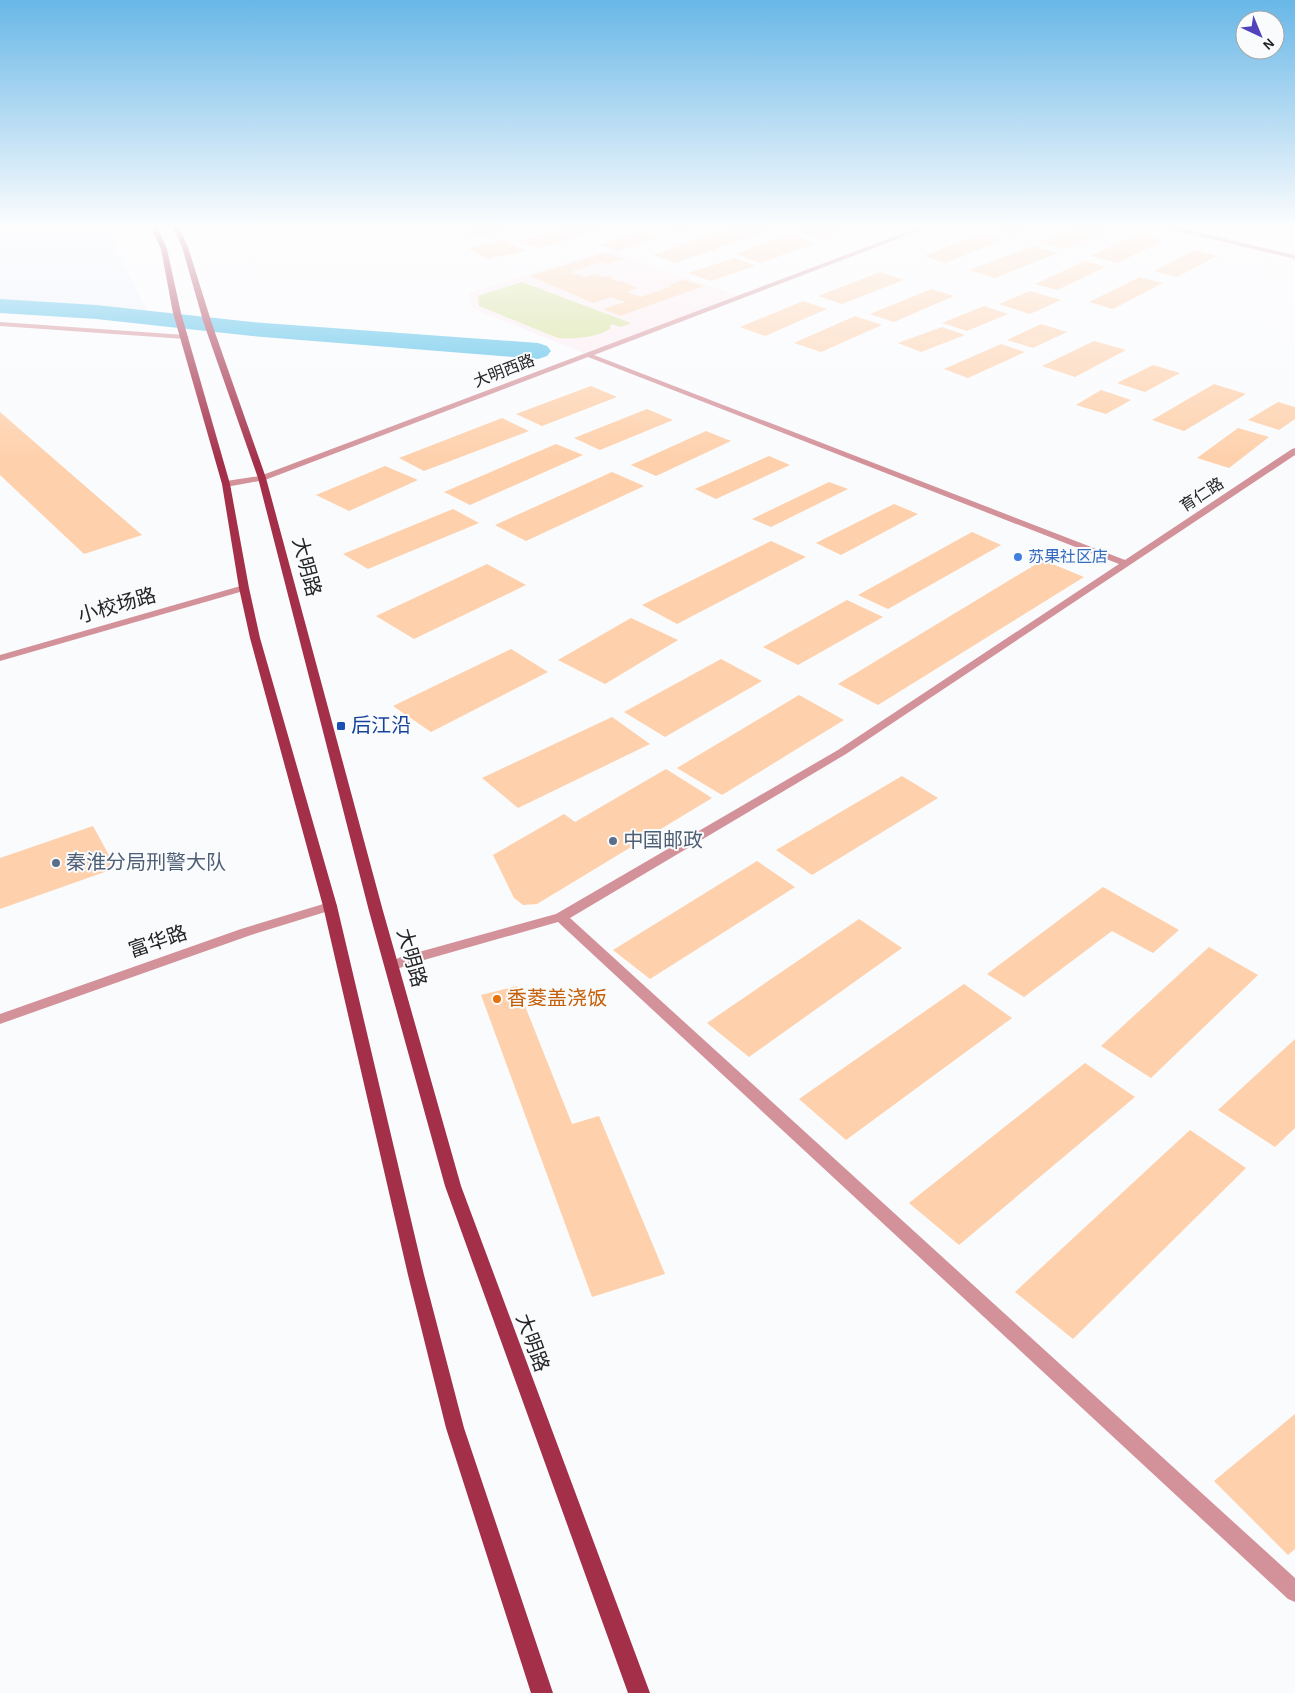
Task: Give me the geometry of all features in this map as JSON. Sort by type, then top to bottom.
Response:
[{"type":"main road","points":[[175,304],[226,484],[244,588],[255,638],[330,906],[416,1275],[455,1428],[542,1693]]},
{"type":"main road","name":"大明路","points":[[202,304],[262,478],[392,966],[453,1186],[639,1693]]},
{"type":"street","name":"大明西路","points":[[226,484],[262,478],[723,304]]},
{"type":"street","points":[[0,324],[184,333]]},
{"type":"street","points":[[588,355],[1125,563]]},
{"type":"street","name":"育仁路","points":[[392,966],[406,960],[561,917],[842,752],[1295,452]]},
{"type":"street","name":"小校场路","points":[[0,658],[244,588]]},
{"type":"street","name":"富华路","points":[[0,1019],[246,932],[330,906]]},
{"type":"street","points":[[561,917],[1295,1592]]},
{"type":"shaded area","points":[[54,304],[144,304],[149,314],[121,309]]},
{"type":"shaded area","points":[[471,304],[723,304],[588,355],[472,308]]},
{"type":"green space","points":[[479,304],[581,304],[631,323],[621,327],[611,324],[610,329],[591,336],[558,338],[479,306]]},
{"type":"water","points":[[0,304],[13,304],[129,313],[147,317],[153,321],[151,323],[117,318],[0,310]]},
{"type":"building","points":[[619,304],[654,304],[620,316],[603,309]]},
{"type":"building","points":[[796,304],[812,304],[827,309],[765,336],[740,327]]},
{"type":"building","points":[[894,304],[936,304],[894,322],[870,314]]},
{"type":"building","points":[[999,304],[1052,304],[1030,314]]},
{"type":"building","points":[[1096,304],[1123,304],[1113,309]]},
{"type":"building","points":[[984,306],[1008,314],[967,331],[942,323]]},
{"type":"building","points":[[855,316],[882,325],[821,352],[794,343]]},
{"type":"building","points":[[1041,324],[1067,332],[1033,348],[1007,340]]},
{"type":"building","points":[[942,327],[965,335],[921,352],[898,343]]},
{"type":"building","points":[[1094,341],[1126,350],[1075,377],[1042,366]]},
{"type":"building","points":[[1001,344],[1025,352],[968,378],[944,369]]},
{"type":"building","points":[[1153,365],[1180,373],[1145,392],[1117,383]]},
{"type":"building","points":[[1214,384],[1246,394],[1184,431],[1152,420]]},
{"type":"building","points":[[591,386],[617,397],[542,426],[516,414]]},
{"type":"building","points":[[1101,390],[1131,400],[1106,414],[1076,405]]},
{"type":"building","points":[[1278,402],[1295,407],[1295,419],[1279,430],[1248,420]]},
{"type":"building","points":[[647,409],[673,420],[600,450],[574,438]]},
{"type":"building","points":[[0,412],[142,535],[84,554],[0,475]]},
{"type":"building","points":[[502,418],[529,431],[424,471],[399,458]]},
{"type":"building","points":[[1238,428],[1269,437],[1229,468],[1197,458]]},
{"type":"building","points":[[706,431],[731,441],[656,476],[631,465]]},
{"type":"building","points":[[556,444],[583,455],[470,505],[444,492]]},
{"type":"building","points":[[769,456],[790,465],[716,499],[695,489]]},
{"type":"building","points":[[385,466],[418,480],[349,511],[316,495]]},
{"type":"building","points":[[612,472],[644,486],[526,541],[495,525]]},
{"type":"building","points":[[829,482],[848,489],[771,527],[752,519]]},
{"type":"building","points":[[894,504],[918,514],[841,555],[816,543]]},
{"type":"building","points":[[453,509],[479,523],[368,569],[343,554]]},
{"type":"building","points":[[972,532],[1001,545],[888,609],[858,595]]},
{"type":"building","points":[[771,541],[806,557],[677,624],[642,605]]},
{"type":"building","points":[[1043,560],[1084,577],[878,705],[838,684]]},
{"type":"building","points":[[487,564],[526,585],[414,639],[376,616]]},
{"type":"building","points":[[847,600],[883,617],[798,665],[763,647]]},
{"type":"building","points":[[631,618],[678,640],[605,684],[558,660]]},
{"type":"building","points":[[511,649],[548,672],[431,732],[393,706]]},
{"type":"building","points":[[721,659],[762,681],[665,737],[624,712]]},
{"type":"building","points":[[799,695],[844,720],[722,795],[677,768]]},
{"type":"building","points":[[612,717],[650,744],[518,808],[482,778]]},
{"type":"building","points":[[666,769],[712,798],[537,904],[523,905],[514,898],[493,855],[564,814],[575,822]]},
{"type":"building","points":[[902,776],[938,798],[812,875],[776,850]]},
{"type":"building","name":"秦淮分局刑警大队","points":[[93,826],[116,868],[0,909],[0,858]]},
{"type":"building","points":[[757,861],[795,887],[650,979],[613,950]]},
{"type":"building","points":[[1103,887],[1179,930],[1153,953],[1112,931],[1024,997],[987,974]]},
{"type":"building","points":[[859,919],[902,948],[749,1057],[707,1023]]},
{"type":"building","points":[[1209,947],[1258,975],[1151,1078],[1101,1046]]},
{"type":"building","points":[[964,984],[1012,1018],[846,1140],[799,1099]]},
{"type":"building","points":[[517,986],[572,1124],[599,1116],[665,1274],[592,1297],[481,995]]},
{"type":"building","points":[[1295,1039],[1295,1128],[1275,1147],[1218,1110]]},
{"type":"building","points":[[1085,1063],[1135,1097],[959,1245],[909,1203]]},
{"type":"building","points":[[1190,1130],[1246,1168],[1073,1339],[1015,1292]]},
{"type":"building","points":[[1295,1414],[1295,1549],[1288,1555],[1214,1481]]},
{"type":"waterway","points":[[0,306],[96,312],[252,329],[538,351]]},
{"type":"place","name":"苏果社区店","points":[[1018,557]]},
{"type":"place","name":"后江沿","points":[[341,726]]},
{"type":"place","name":"中国邮政","points":[[613,841]]},
{"type":"place","name":"秦淮分局刑警大队","points":[[56,863]]},
{"type":"place","name":"香菱盖浇饭","points":[[497,999]]}]
